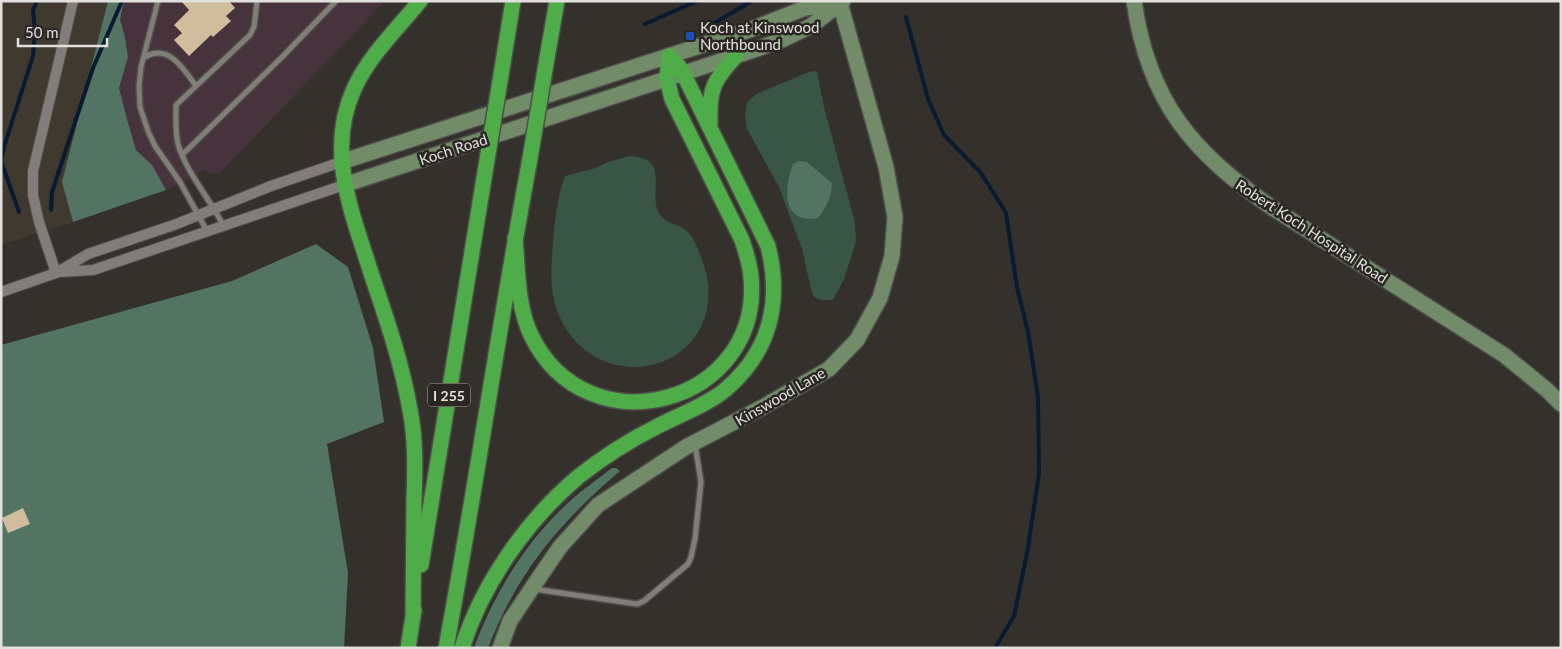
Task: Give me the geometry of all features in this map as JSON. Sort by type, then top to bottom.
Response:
[{"type":"highway","points":[[413,618],[415,471],[411,413],[397,354],[352,216],[344,185],[340,152],[344,117],[354,87],[362,73],[420,1]]},
{"type":"highway","name":"I 255","points":[[408,648],[513,1]]},
{"type":"highway","name":"I 255","points":[[446,648],[556,1]]},
{"type":"highway","points":[[462,648],[472,622],[495,575],[524,532],[558,496],[600,461],[629,442],[659,425],[704,404],[724,390],[752,360],[768,327],[774,307],[775,285],[773,265],[768,246],[683,74],[678,65],[668,56]]},
{"type":"highway","points":[[515,238],[520,300],[530,335],[548,363],[572,384],[603,399],[637,402],[656,400],[689,390],[719,368],[732,352],[748,319],[751,299],[749,261],[742,240],[672,99],[667,79],[668,56]]},
{"type":"highway","points":[[710,130],[709,101],[712,87],[719,75],[736,56]]},
{"type":"street","points":[[56,273],[39,222],[33,194],[33,171],[72,1]]},
{"type":"street","name":"Robert Koch Hospital Road","points":[[1134,1],[1142,42],[1150,69],[1159,88],[1179,123],[1194,143],[1209,158],[1246,190],[1274,209],[1504,356],[1561,404]]},
{"type":"street","name":"Koch Road","points":[[56,273],[93,270],[223,225],[736,56],[784,39],[811,26],[841,2]]},
{"type":"street","name":"Koch Road","points":[[1,292],[56,273],[88,254],[200,215],[271,186],[752,29],[805,8],[841,2]]},
{"type":"street","name":"Kinswood Lane","points":[[500,648],[510,621],[531,589],[560,547],[598,505],[695,442],[762,408],[829,368],[857,340],[880,298],[892,256],[895,217],[886,167],[841,2]]},
{"type":"lane","points":[[158,1],[139,86],[140,107],[148,131],[156,146],[180,182],[208,231]]},
{"type":"lane","points":[[223,225],[188,167],[178,144],[176,105],[250,35],[254,27],[257,1]]},
{"type":"lane","points":[[182,154],[289,50],[336,1]]},
{"type":"lane","points":[[145,57],[159,51],[167,54],[182,68],[196,86]]},
{"type":"lane","points":[[531,589],[637,604],[644,602],[688,564],[695,539],[701,482],[695,442]]},
{"type":"shaded area","points":[[1,1],[108,1],[93,61],[70,210],[73,222],[1,245]]},
{"type":"shaded area","points":[[108,1],[385,1],[219,174],[204,170],[166,190],[73,222],[62,182]]},
{"type":"green space","points":[[108,1],[124,1],[120,19],[128,57],[119,88],[136,150],[152,165],[166,190],[73,222],[62,182]]},
{"type":"green space","points":[[814,71],[817,72],[824,107],[855,223],[856,242],[844,279],[833,300],[822,300],[814,297],[802,249],[779,187],[747,129],[745,114],[747,103],[756,94]]},
{"type":"green space","points":[[629,156],[643,159],[651,164],[655,172],[658,211],[664,219],[682,227],[690,235],[706,271],[708,283],[706,315],[693,339],[673,356],[649,366],[623,366],[597,358],[575,340],[558,313],[553,296],[551,278],[556,217],[565,176],[596,168],[608,162]]},
{"type":"green space","points":[[799,161],[807,162],[832,183],[828,202],[818,218],[806,218],[797,215],[791,210],[788,202],[787,193],[790,173],[793,164]]},
{"type":"green space","points":[[316,244],[348,267],[373,348],[384,422],[327,444],[348,573],[344,648],[1,648],[1,345],[232,281]]},
{"type":"green space","points":[[612,468],[620,471],[598,490],[559,530],[526,573],[499,621],[488,648],[474,648],[491,608],[513,568],[526,550],[540,532],[570,501]]},
{"type":"building","points":[[181,1],[229,1],[235,8],[226,16],[231,21],[213,37],[211,35],[189,56],[174,40],[182,33],[174,25],[189,10]]},
{"type":"building","points":[[23,508],[30,524],[8,533],[2,518]]},
{"type":"waterway","points":[[19,212],[1,161],[33,56],[35,31],[33,10],[37,1]]},
{"type":"waterway","points":[[51,210],[52,192],[93,68],[122,1]]},
{"type":"waterway","points":[[645,24],[697,1]]},
{"type":"waterway","points":[[711,25],[752,1]]},
{"type":"waterway","points":[[906,17],[928,99],[944,135],[981,173],[1006,213],[1017,287],[1028,332],[1038,397],[1039,473],[1028,548],[1014,616],[995,648]]},
{"type":"place","name":"Koch at Kinswood Northbound","points":[[690,36]]}]
